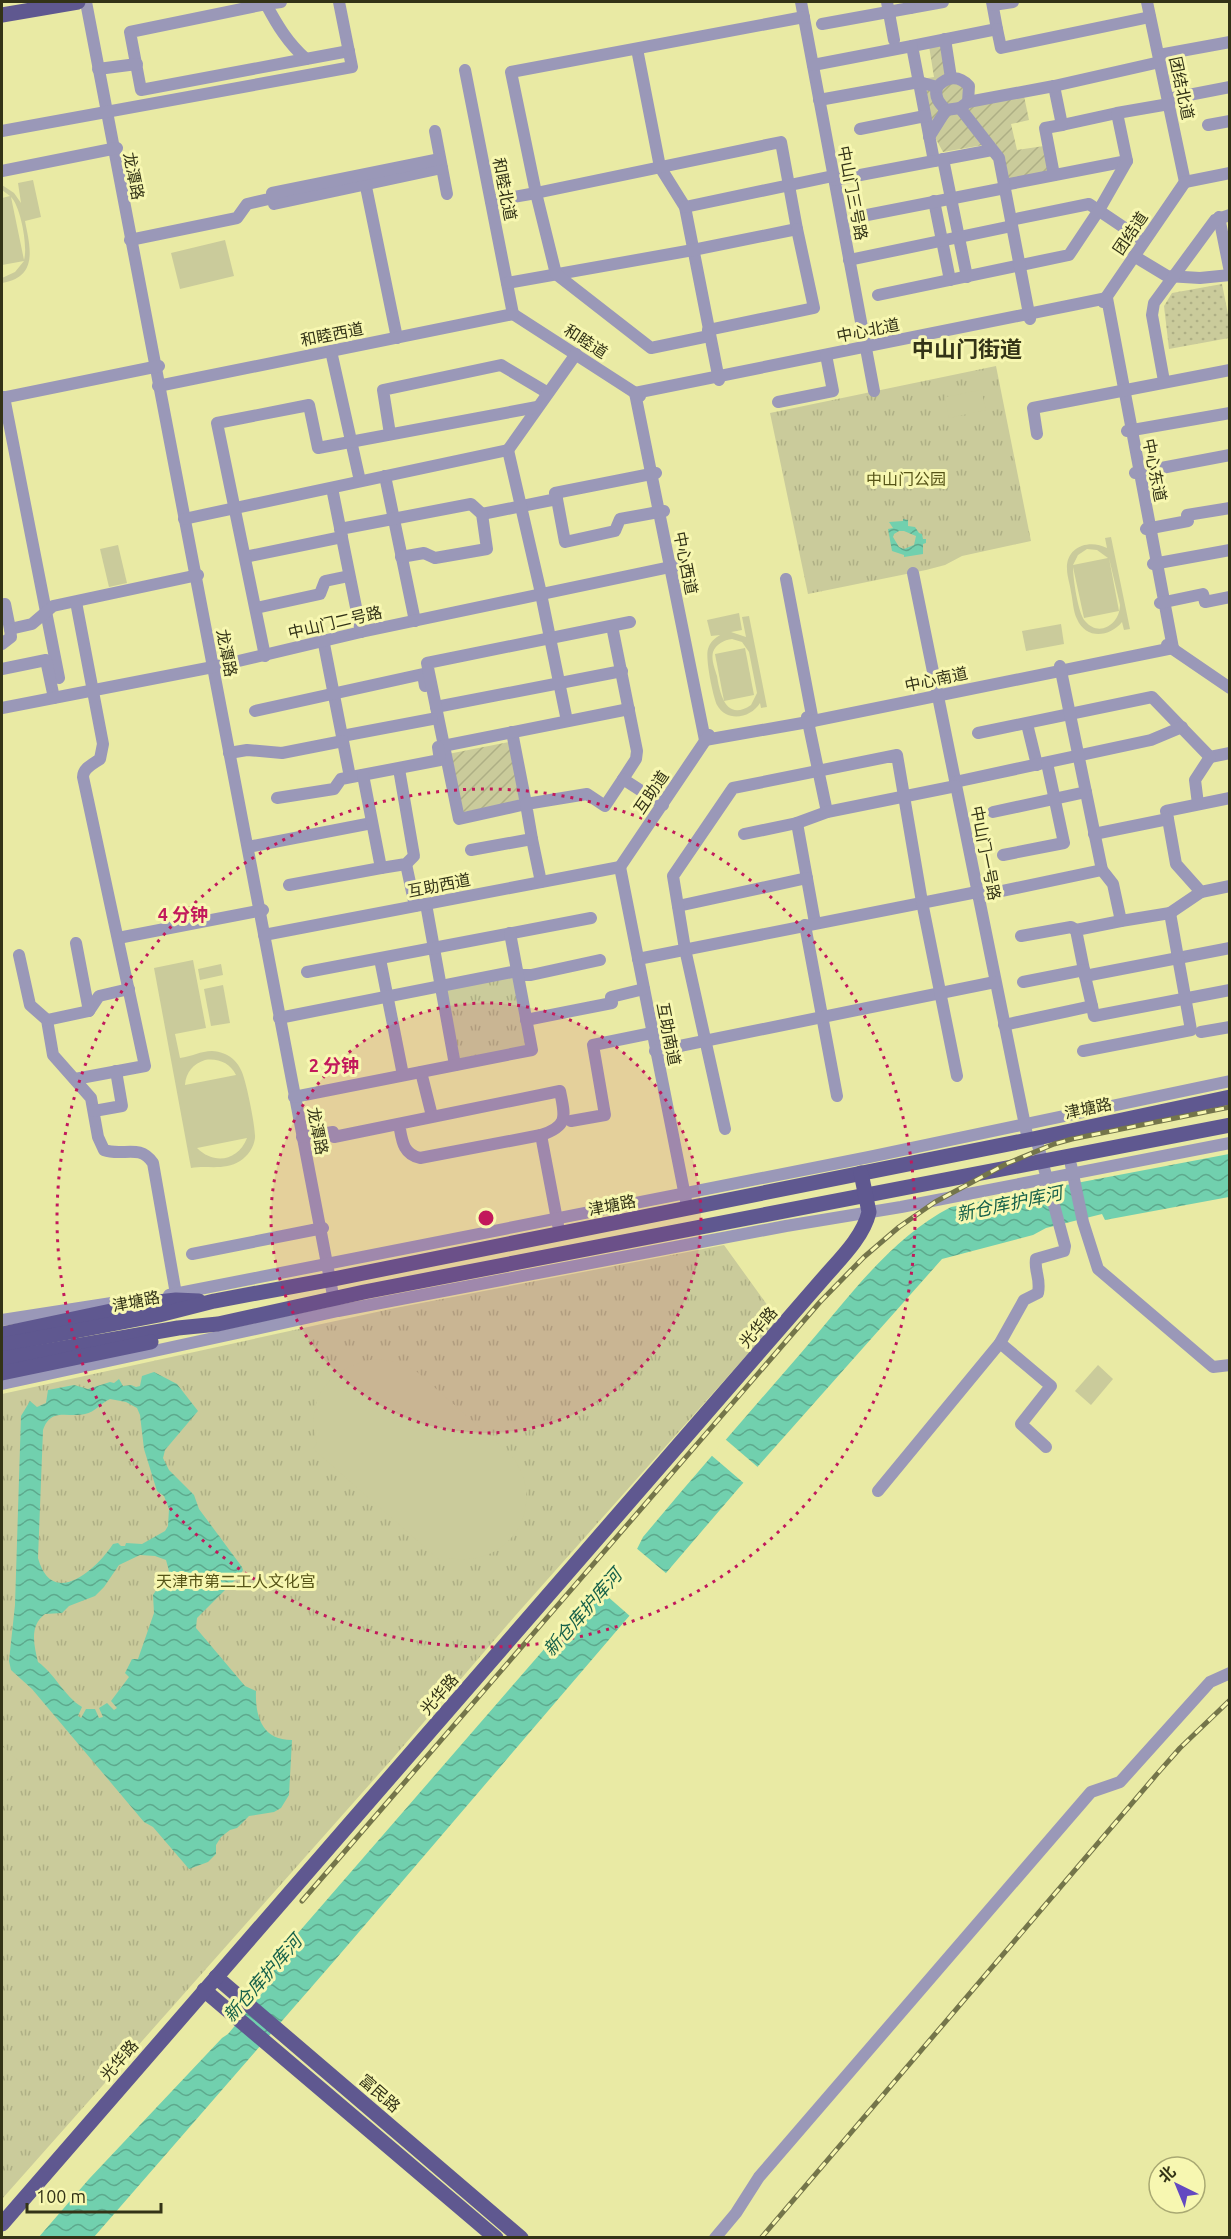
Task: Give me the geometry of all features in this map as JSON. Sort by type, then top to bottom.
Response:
[{"type":"main road","points":[[2,15],[78,2]]},
{"type":"main road","name":"津塘路","points":[[2,1346],[159,1315],[214,1301],[331,1280],[559,1226],[686,1201],[861,1173],[1230,1097]]},
{"type":"main road","name":"津塘路","points":[[2,1359],[178,1328],[218,1324],[336,1304],[1042,1161],[1071,1165],[1230,1125]]},
{"type":"main road","points":[[861,1173],[869,1212]]},
{"type":"main road","name":"光华路","points":[[2,2224],[821,1281],[857,1237],[869,1212]]},
{"type":"main road","points":[[2,1334],[143,1302],[176,1297],[214,1301]]},
{"type":"main road","points":[[2,1373],[143,1344],[218,1324]]},
{"type":"main road","name":"富民路","points":[[216,1977],[521,2238]]},
{"type":"main road","name":"富民路","points":[[204,1990],[496,2238]]},
{"type":"street","name":"龙潭路","points":[[86,2],[101,69]]},
{"type":"street","name":"龙潭路","points":[[91,2],[108,114],[336,1304]]},
{"type":"street","points":[[281,2],[266,3],[130,32],[141,90],[349,51]]},
{"type":"street","points":[[2,136],[352,68],[339,2]]},
{"type":"street","name":"中山门三号路","points":[[801,2],[874,391]]},
{"type":"street","points":[[822,24],[888,7],[943,2]]},
{"type":"street","points":[[1013,2],[992,3],[1001,48],[1150,17]]},
{"type":"street","name":"团结北道","points":[[1147,2],[1185,182]]},
{"type":"street","points":[[266,3],[278,27],[306,59]]},
{"type":"street","points":[[888,7],[894,40]]},
{"type":"street","points":[[491,201],[536,193],[781,142],[814,308],[651,348],[556,274],[536,193],[511,72],[804,17]]},
{"type":"street","points":[[813,65],[997,29]]},
{"type":"street","points":[[945,39],[951,78]]},
{"type":"street","points":[[930,137],[946,110],[1054,86],[1230,42]]},
{"type":"street","points":[[912,46],[925,116],[951,198],[967,277]]},
{"type":"street","points":[[637,48],[660,167],[685,207],[719,378]]},
{"type":"street","points":[[101,69],[137,64]]},
{"type":"street","name":"和睦北道","points":[[465,70],[513,314]]},
{"type":"street","points":[[946,110],[937,100],[935,92],[937,87],[946,79],[964,81],[969,86],[964,105],[999,158],[1029,317]]},
{"type":"street","points":[[819,100],[920,82],[937,87]]},
{"type":"street","points":[[1054,86],[1062,125]]},
{"type":"street","points":[[1054,175],[1045,128],[1230,87]]},
{"type":"street","points":[[878,295],[1069,255],[1099,210],[1127,161],[1117,113]]},
{"type":"street","points":[[2,131],[108,114]]},
{"type":"street","points":[[860,129],[925,116]]},
{"type":"street","points":[[1208,126],[1230,121]]},
{"type":"street","points":[[435,131],[447,194]]},
{"type":"street","points":[[2,171],[115,148]]},
{"type":"street","points":[[685,207],[788,184],[992,150]]},
{"type":"street","points":[[862,216],[1127,161]]},
{"type":"street","points":[[132,240],[237,218],[247,204],[273,198],[274,204],[365,179],[441,164]]},
{"type":"street","points":[[1185,182],[1230,173]]},
{"type":"street","points":[[365,179],[397,338]]},
{"type":"street","name":"团结道","points":[[1105,300],[1185,182]]},
{"type":"street","points":[[934,201],[950,280]]},
{"type":"street","points":[[849,260],[942,241],[1089,204],[1144,241]]},
{"type":"street","points":[[1134,256],[1160,274],[1200,278],[1230,274],[1224,216]]},
{"type":"street","points":[[1164,381],[1152,308],[1158,296],[1224,216]]},
{"type":"street","points":[[507,282],[693,250],[797,229]]},
{"type":"street","name":"中心北道","points":[[638,395],[1105,300]]},
{"type":"street","name":"中心东道","points":[[1105,300],[1170,647]]},
{"type":"street","name":"和睦西道","points":[[160,386],[513,314]]},
{"type":"street","name":"和睦道","points":[[513,314],[638,395]]},
{"type":"street","points":[[331,351],[360,481]]},
{"type":"street","points":[[186,519],[508,450],[576,354]]},
{"type":"street","points":[[778,402],[832,391],[826,357]]},
{"type":"street","points":[[390,434],[383,390],[501,365],[548,393]]},
{"type":"street","points":[[59,678],[3,398],[157,367]]},
{"type":"street","points":[[1037,434],[1033,408],[1230,370]]},
{"type":"street","name":"中心西道","points":[[638,395],[707,737]]},
{"type":"street","points":[[265,654],[217,423],[309,405],[318,448],[537,407]]},
{"type":"street","points":[[1129,430],[1230,412]]},
{"type":"street","points":[[508,450],[541,591],[567,721]]},
{"type":"street","points":[[1138,474],[1230,457]]},
{"type":"street","points":[[654,474],[555,493],[565,542],[615,531],[620,519],[661,511]]},
{"type":"street","points":[[385,476],[414,619]]},
{"type":"street","points":[[332,488],[360,630]]},
{"type":"street","points":[[482,514],[557,499]]},
{"type":"street","points":[[245,557],[393,519],[471,504],[482,514],[487,549],[435,558],[424,553],[401,557]]},
{"type":"street","points":[[1148,528],[1188,521],[1187,515],[1230,508]]},
{"type":"street","points":[[1154,564],[1230,550]]},
{"type":"street","name":"中山门二号路","points":[[2,706],[265,654],[360,630],[672,564]]},
{"type":"street","name":"中山门一号路","points":[[913,573],[1024,1123],[1042,1161],[1065,1246],[1064,1251],[1036,1259],[1035,1264],[1041,1281],[1038,1293],[1024,1300],[1000,1343]]},
{"type":"street","points":[[10,629],[32,624],[53,606],[197,576]]},
{"type":"street","points":[[256,608],[321,594],[325,581],[349,576]]},
{"type":"street","points":[[786,579],[827,812]]},
{"type":"street","points":[[1162,603],[1203,594],[1205,602],[1230,597]]},
{"type":"street","points":[[75,1079],[145,1066],[83,777],[83,772],[99,759],[103,750],[94,688],[76,602]]},
{"type":"street","points":[[2,644],[11,637],[5,604]]},
{"type":"street","points":[[276,798],[334,789],[340,779],[440,760],[427,663],[630,622]]},
{"type":"street","points":[[255,711],[423,674],[443,746],[459,819],[526,804],[587,794],[605,806],[637,755],[612,626]]},
{"type":"street","points":[[323,640],[350,777]]},
{"type":"street","points":[[1170,647],[1230,688]]},
{"type":"street","name":"中心南道","points":[[707,737],[810,719],[1170,647]]},
{"type":"street","points":[[2,669],[46,660],[53,696]]},
{"type":"street","points":[[1060,668],[1102,870],[1113,884],[1121,921]]},
{"type":"street","points":[[231,752],[247,750],[282,753],[343,739],[434,712],[559,682],[622,671]]},
{"type":"street","points":[[978,733],[1152,697],[1210,757]]},
{"type":"street","points":[[443,746],[629,709]]},
{"type":"street","points":[[1003,855],[1064,843],[1054,799],[1027,724]]},
{"type":"street","points":[[744,834],[797,823],[827,812],[905,798],[956,784],[1151,740],[1182,728]]},
{"type":"street","points":[[512,732],[541,882]]},
{"type":"street","name":"互助道","points":[[620,867],[707,737]]},
{"type":"street","points":[[1198,804],[1195,780],[1210,757],[1230,753]]},
{"type":"street","points":[[725,1129],[686,950],[673,876],[733,788],[897,755],[922,902],[957,1076]]},
{"type":"street","points":[[289,885],[406,864],[413,859],[414,852],[399,769]]},
{"type":"street","points":[[363,775],[381,868]]},
{"type":"street","points":[[623,779],[663,804]]},
{"type":"street","points":[[993,812],[1086,792]]},
{"type":"street","points":[[1201,892],[1176,864],[1166,811],[1229,799]]},
{"type":"street","points":[[1094,834],[1168,819]]},
{"type":"street","points":[[250,846],[372,823]]},
{"type":"street","points":[[797,823],[807,878],[821,1017],[837,1096]]},
{"type":"street","points":[[471,850],[532,839]]},
{"type":"street","points":[[406,864],[433,948],[455,1065]]},
{"type":"street","name":"互助西道","points":[[266,935],[620,867]]},
{"type":"street","name":"互助南道","points":[[620,867],[686,1201]]},
{"type":"street","points":[[638,959],[922,902],[1102,870]]},
{"type":"street","points":[[678,906],[807,878]]},
{"type":"street","points":[[1022,936],[1071,927],[1076,930],[1170,913],[1201,892],[1230,886]]},
{"type":"street","points":[[118,938],[261,910]]},
{"type":"street","points":[[1083,1051],[1191,1030],[1170,913]]},
{"type":"street","points":[[307,972],[591,918]]},
{"type":"street","points":[[1076,930],[1094,1016],[1230,990]]},
{"type":"street","points":[[296,1097],[532,1050],[510,933]]},
{"type":"street","points":[[76,943],[89,1011]]},
{"type":"street","points":[[1023,982],[1230,948]]},
{"type":"street","points":[[19,955],[30,1005],[47,1020],[53,1055],[91,1098],[104,1150],[141,1152],[147,1155],[153,1163],[176,1297],[328,1264],[559,1226],[541,1135]]},
{"type":"street","points":[[380,959],[403,1075]]},
{"type":"street","points":[[281,1017],[517,973],[531,975],[600,960]]},
{"type":"street","points":[[656,1051],[995,982]]},
{"type":"street","points":[[47,1020],[89,1011],[99,996],[129,989]]},
{"type":"street","points":[[526,1020],[612,1004],[611,996],[644,989]]},
{"type":"street","points":[[1004,1025],[1092,1006]]},
{"type":"street","points":[[1201,1032],[1230,1027]]},
{"type":"street","points":[[571,1122],[606,1115],[593,1045],[652,1033]]},
{"type":"street","points":[[94,1111],[122,1106],[116,1071]]},
{"type":"street","points":[[422,1072],[432,1116]]},
{"type":"street","points":[[686,1201],[1024,1123],[1230,1081]]},
{"type":"street","points":[[304,1137],[333,1132],[334,1137],[560,1091],[565,1116],[561,1125],[554,1131],[541,1135],[420,1158],[411,1155],[404,1147],[399,1124]]},
{"type":"street","points":[[2,1384],[336,1304],[869,1212],[1049,1184],[1071,1165],[1230,1143]]},
{"type":"street","points":[[1071,1165],[1083,1222],[1098,1269],[1214,1367],[1230,1365]]},
{"type":"street","points":[[192,1254],[321,1228]]},
{"type":"street","points":[[2,1320],[143,1302]]},
{"type":"street","points":[[878,1491],[1000,1343],[1051,1386],[1021,1424],[1046,1447]]},
{"type":"street","points":[[715,2238],[736,2213],[759,2177],[1091,1792],[1119,1782],[1210,1682],[1230,1673]]},
{"type":"green space","points":[[943,43],[948,75],[974,96],[1024,96],[1029,120],[1011,124],[1017,150],[1044,146],[1049,171],[1008,180],[1005,158],[995,143],[943,152],[931,130],[922,79],[934,77],[929,46]]},
{"type":"green space","points":[[33,180],[41,217],[25,221],[30,250],[27,268],[14,280],[2,283],[2,278],[15,272],[24,261],[2,265],[2,198],[10,196],[2,190],[2,185],[14,193],[21,203],[18,183]],"holes":[[[11,197],[15,202],[23,227],[24,260]]]},
{"type":"green space","points":[[225,240],[234,276],[180,289],[171,253]]},
{"type":"green space","points":[[1222,284],[1229,319],[1229,338],[1169,349],[1164,306],[1172,293]]},
{"type":"green space","name":"中山门公园","points":[[996,366],[1031,541],[962,556],[945,565],[926,570],[808,594],[770,413]]},
{"type":"green space","points":[[981,390],[986,410],[949,418],[945,397]]},
{"type":"green space","points":[[1111,537],[1130,629],[1124,630],[1122,622],[1111,631],[1098,634],[1086,630],[1077,619],[1067,569],[1070,555],[1075,550],[1080,546],[1093,544],[1107,548],[1105,538]],"holes":[[[1087,549],[1097,550],[1108,558],[1073,565],[1078,555]],[[1109,558],[1120,605],[1119,612],[1113,623],[1096,628],[1082,617],[1076,595],[1073,567],[1084,618],[1119,611]]]},
{"type":"green space","points":[[118,545],[127,583],[109,587],[100,549]]},
{"type":"green space","points":[[739,613],[742,630],[731,632],[746,637],[742,617],[749,616],[767,707],[761,708],[760,703],[751,712],[739,716],[721,711],[713,694],[707,654],[711,642],[720,635],[711,636],[707,620]],"holes":[[[732,639],[742,642],[749,652],[757,693],[751,705],[736,710],[730,708],[722,698],[713,652],[723,641]]]},
{"type":"green space","points":[[1061,624],[1064,644],[1026,651],[1022,631]]},
{"type":"green space","points":[[745,648],[754,695],[724,701],[715,654]]},
{"type":"green space","points":[[509,742],[520,802],[459,813],[448,754]]},
{"type":"green space","points":[[193,960],[206,1028],[175,1034],[180,1058],[208,1051],[219,1052],[228,1055],[241,1070],[250,1104],[255,1138],[248,1154],[234,1164],[222,1167],[191,1168],[154,968]],"holes":[[[205,1060],[223,1062],[236,1075],[185,1085],[191,1069]],[[247,1138],[238,1152],[225,1158],[211,1157],[197,1148]]]},
{"type":"green space","points":[[221,964],[223,975],[200,980],[198,969]]},
{"type":"green space","points":[[513,974],[527,1046],[459,1059],[445,988]]},
{"type":"green space","points":[[223,985],[230,1023],[211,1026],[204,989]]},
{"type":"green space","name":"天津市第二工人文化宫","points":[[724,1245],[778,1320],[2,2199],[2,1394],[395,1308]]},
{"type":"green space","points":[[377,1359],[398,1362],[416,1371],[512,1456],[522,1475],[526,1495],[524,1513],[517,1530],[505,1544],[489,1554],[470,1559],[448,1558],[443,1563],[313,1449],[317,1443],[314,1412],[325,1386],[347,1368]]},
{"type":"green space","points":[[1098,1365],[1113,1379],[1091,1405],[1075,1391]]},
{"type":"green space","points":[[2,1746],[21,1763],[5,1782],[2,1779]]},
{"type":"water","points":[[903,519],[908,520],[908,526],[915,527],[922,534],[923,539],[926,539],[926,543],[923,544],[923,554],[904,557],[892,551],[888,529],[893,528],[889,522],[903,521]],"holes":[[[899,531],[916,536],[914,545],[904,549],[899,547],[893,537]]]},
{"type":"water","name":"新仓库护库河","points":[[1229,1154],[1229,1197],[1105,1220],[1102,1214],[942,1259],[737,1490],[335,1960],[94,2237],[38,2238],[89,2179],[228,2034],[268,1986],[272,1963],[592,1594],[602,1591],[637,1549],[643,1537],[852,1292],[888,1254],[929,1220],[951,1207]]},
{"type":"water","points":[[154,1372],[177,1384],[198,1411],[165,1450],[163,1458],[169,1470],[194,1495],[199,1509],[243,1570],[197,1618],[196,1628],[245,1686],[256,1691],[259,1717],[267,1731],[282,1739],[292,1740],[289,1795],[281,1808],[274,1812],[249,1816],[237,1828],[221,1837],[216,1845],[216,1854],[208,1862],[189,1869],[153,1827],[144,1822],[32,1689],[11,1670],[9,1661],[15,1605],[21,1416],[30,1401],[37,1407],[46,1403],[48,1390],[74,1385],[88,1389],[110,1382],[114,1383],[119,1379],[123,1386],[136,1387],[140,1386],[142,1376]],"holes":[[[110,1399],[126,1402],[137,1408],[144,1449],[157,1491],[164,1496],[169,1509],[168,1526],[165,1531],[142,1544],[126,1543],[125,1546],[118,1543],[113,1544],[96,1564],[74,1580],[63,1583],[53,1581],[45,1573],[38,1558],[43,1430],[46,1423],[55,1416],[89,1413]],[[140,1555],[155,1556],[166,1560],[169,1571],[153,1595],[154,1613],[138,1659],[132,1659],[125,1673],[129,1677],[111,1701],[117,1708],[114,1710],[107,1703],[99,1708],[103,1717],[99,1718],[95,1709],[86,1709],[81,1718],[78,1716],[82,1707],[38,1662],[34,1636],[37,1624],[45,1614],[62,1613],[69,1606],[95,1596],[119,1565]]]},
{"type":"pier","points":[[725,1439],[760,1469],[746,1485],[711,1455]]},
{"type":"pier","points":[[635,1547],[667,1574],[631,1617],[599,1589]]},
{"type":"railway","points":[[302,1901],[820,1302],[864,1257],[899,1227],[935,1202],[1006,1164],[1054,1144],[1230,1107]]},
{"type":"railway","points":[[761,2238],[1157,1774],[1180,1748],[1230,1700]]},
{"type":"district","name":"中山门街道","points":[[967,348]]}]
